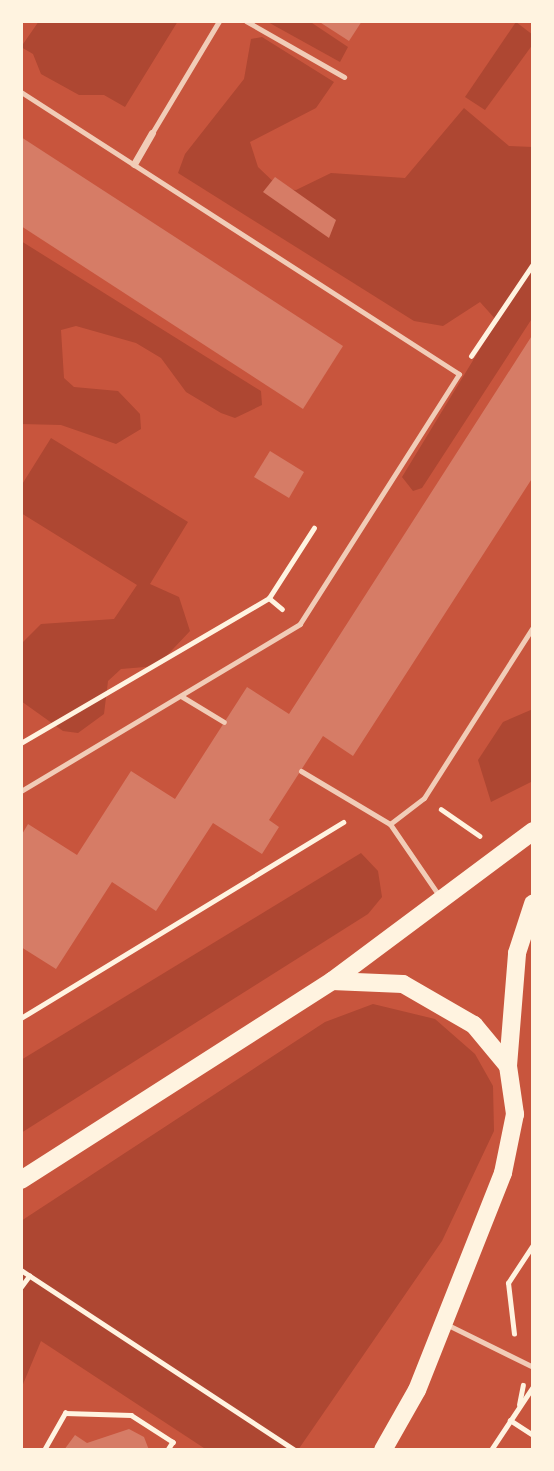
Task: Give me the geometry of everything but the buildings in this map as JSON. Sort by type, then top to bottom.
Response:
[{"type":"main road","points":[[21,1180],[332,981],[444,903],[533,831]]},
{"type":"main road","points":[[383,1450],[445,1324],[503,1173],[514,1114],[508,1066],[517,953],[533,904]]},
{"type":"main road","points":[[332,981],[403,984],[432,996],[474,1025],[508,1066]]},
{"type":"street","points":[[134,164],[152,132]]},
{"type":"lane","points":[[152,132],[219,21]]},
{"type":"lane","points":[[246,21],[344,77]]},
{"type":"lane","points":[[21,92],[458,374],[300,624],[21,791]]},
{"type":"lane","points":[[390,824],[424,797],[533,627]]},
{"type":"lane","points":[[181,696],[224,722]]},
{"type":"lane","points":[[301,771],[390,824],[444,903]]},
{"type":"lane","points":[[445,1324],[533,1367]]},
{"type":"path","points":[[458,374],[533,264]]},
{"type":"path","points":[[21,743],[269,598],[314,528]]},
{"type":"path","points":[[424,797],[481,837]]},
{"type":"path","points":[[21,1018],[363,810]]},
{"type":"path","points":[[520,1405],[526,1364],[512,1330],[508,1283],[533,1245]]},
{"type":"path","points":[[21,1270],[295,1450]]},
{"type":"path","points":[[21,1287],[29,1276]]},
{"type":"path","points":[[491,1450],[533,1388]]},
{"type":"path","points":[[44,1450],[65,1413],[131,1415],[173,1442],[168,1450]]},
{"type":"path","points":[[510,1420],[533,1435]]},
{"type":"shaded area","points":[[39,21],[178,21],[125,107],[104,95],[79,95],[41,74],[33,54],[21,47]]},
{"type":"shaded area","points":[[266,21],[309,21],[348,47],[340,62]]},
{"type":"shaded area","points":[[516,22],[533,35],[533,44],[485,110],[465,97]]},
{"type":"shaded area","points":[[262,37],[334,82],[316,108],[250,142],[258,167],[281,189],[296,190],[331,173],[405,178],[464,108],[509,146],[533,147],[533,317],[422,488],[413,491],[402,477],[497,321],[480,302],[443,326],[414,321],[178,173],[185,154],[244,79],[251,39]]},
{"type":"shaded area","points":[[21,241],[261,391],[262,405],[235,418],[221,413],[186,392],[161,358],[136,343],[76,326],[61,330],[64,378],[74,387],[118,391],[140,414],[141,429],[116,444],[61,425],[21,424]]},
{"type":"shaded area","points":[[51,438],[188,522],[150,584],[179,597],[190,631],[157,666],[121,669],[108,681],[104,714],[78,733],[63,731],[21,701],[21,644],[41,624],[114,619],[137,585],[21,513],[21,486]]},
{"type":"shaded area","points":[[533,709],[533,781],[491,802],[478,760],[503,722]]},
{"type":"shaded area","points":[[361,853],[378,871],[382,897],[368,914],[21,1133],[21,1060]]},
{"type":"shaded area","points":[[373,1004],[435,1019],[475,1054],[493,1086],[494,1131],[442,1241],[298,1450],[207,1450],[41,1341],[21,1389],[21,1221],[325,1022]]}]
